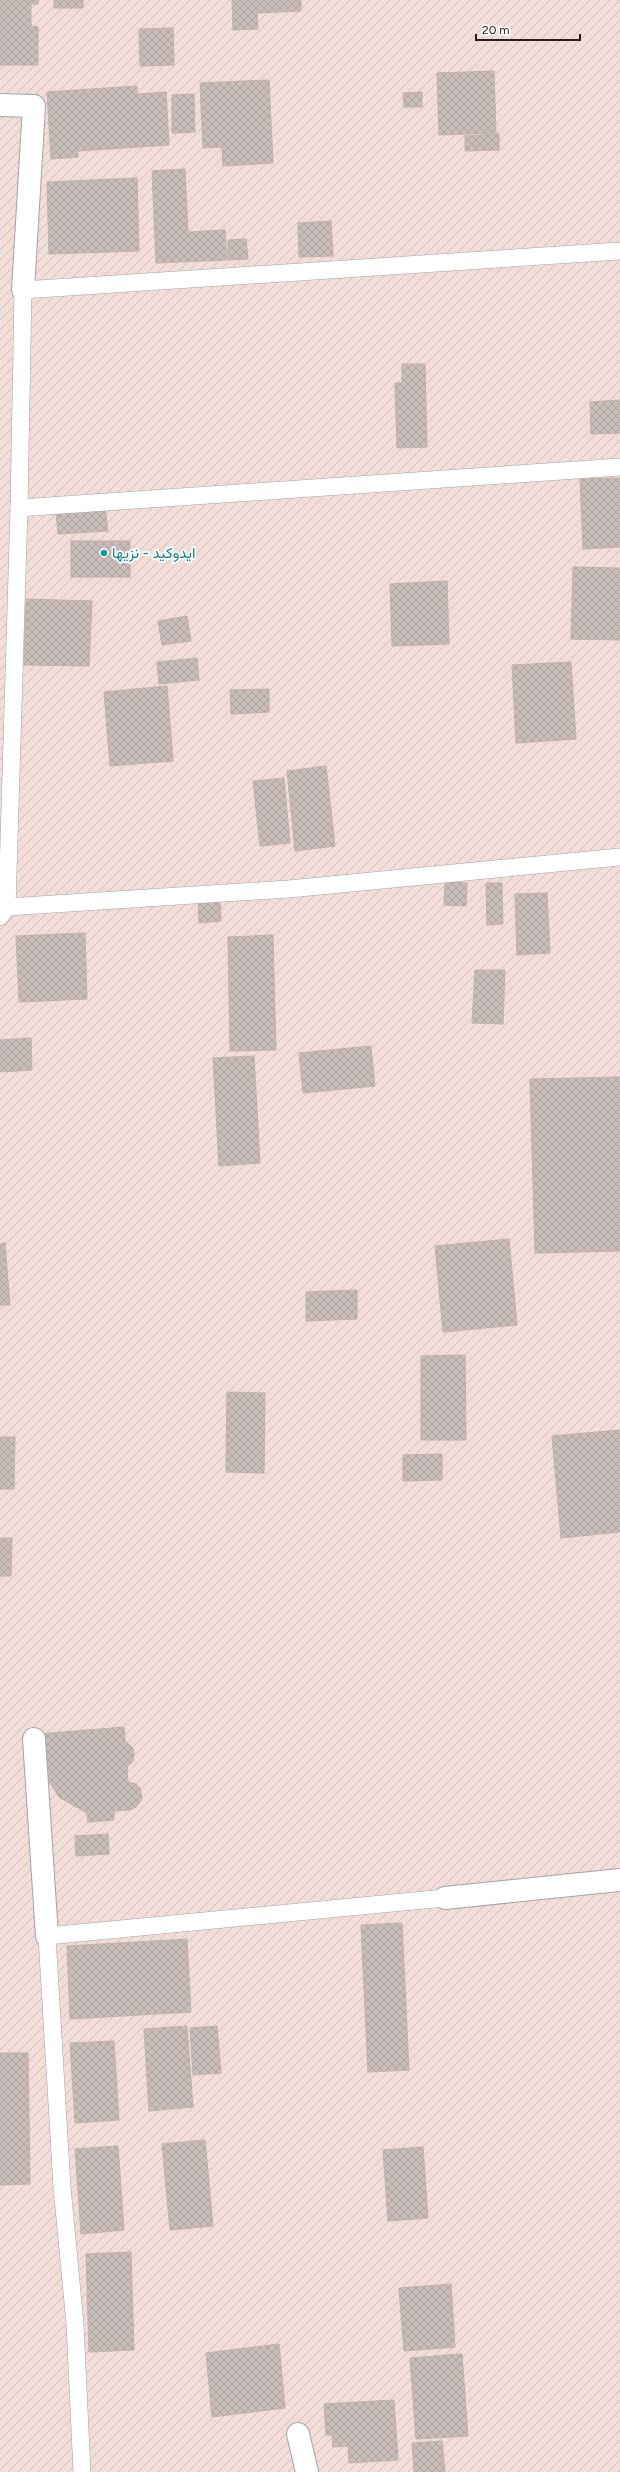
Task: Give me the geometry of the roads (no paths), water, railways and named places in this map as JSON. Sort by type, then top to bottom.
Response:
[{"type":"street","points":[[0,105],[34,106],[22,290]]},
{"type":"street","points":[[34,1739],[47,1936]]},
{"type":"street","points":[[445,1898],[620,1880]]},
{"type":"street","points":[[298,2434],[307,2472]]},
{"type":"lane","points":[[620,251],[22,290],[19,508],[4,912],[289,889],[620,857]]},
{"type":"lane","points":[[19,508],[620,467]]},
{"type":"lane","points":[[82,2472],[75,2324],[62,2187],[47,1936],[445,1898]]},
{"type":"place","name":"ايدوكيد - نزيها","points":[[104,553]]}]
